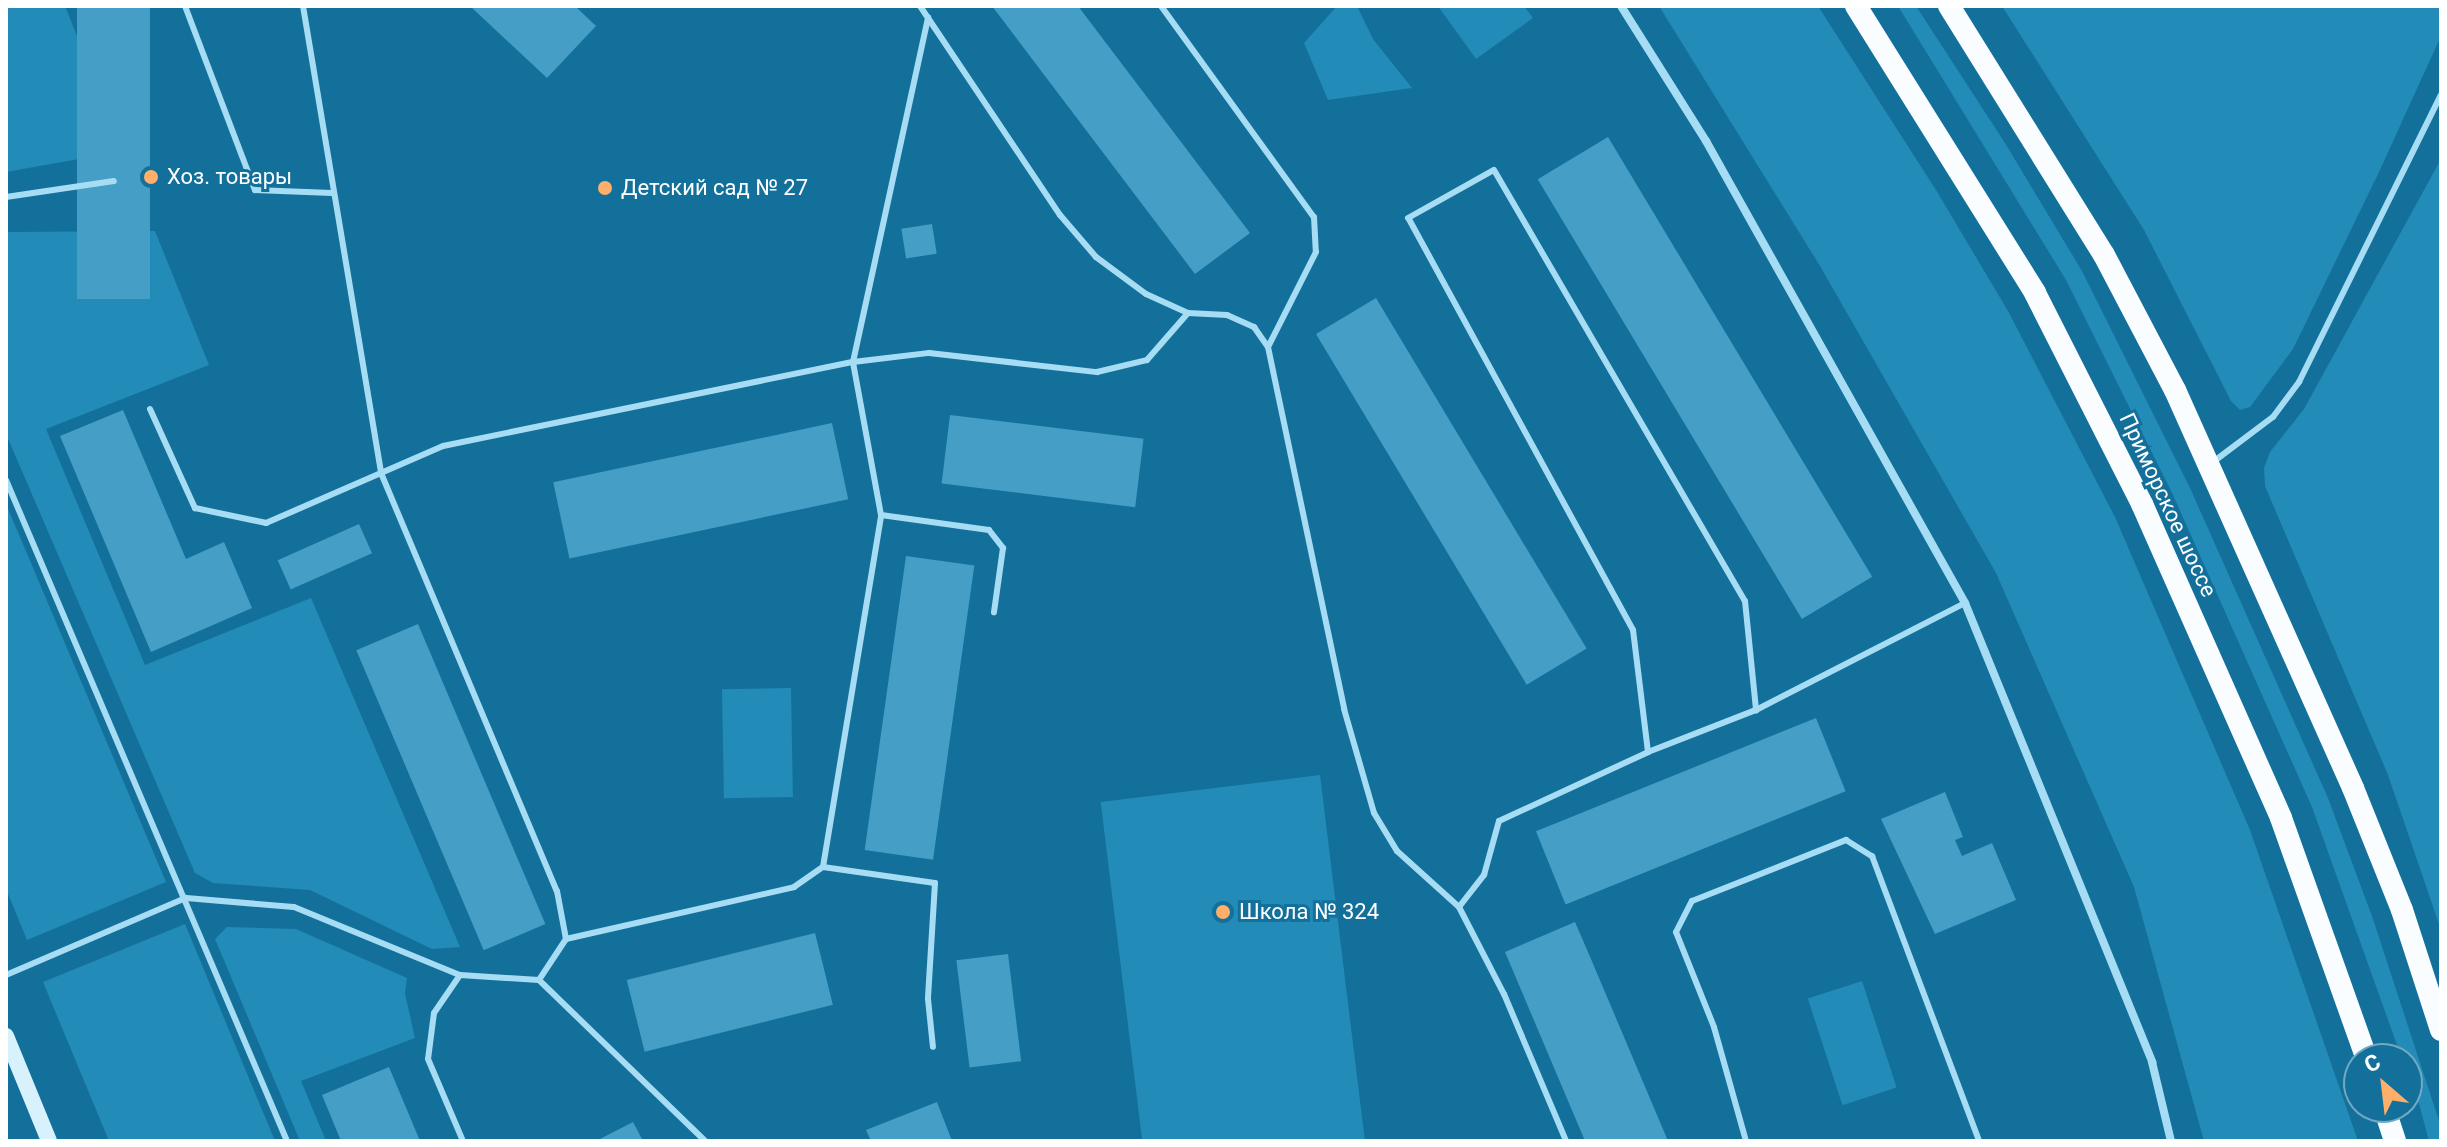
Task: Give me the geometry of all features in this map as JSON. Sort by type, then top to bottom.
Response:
[{"type":"highway","name":"Приморское шоссе","points":[[1856,6],[2035,293],[2142,504],[2281,818],[2361,1043]]},
{"type":"highway","points":[[1949,6],[2104,255],[2210,464],[2353,788],[2402,910],[2441,1030]]},
{"type":"main road","points":[[6,1036],[49,1141]]},
{"type":"street","points":[[1621,6],[1706,141],[1965,603],[2152,1062],[2171,1141]]},
{"type":"lane","points":[[185,6],[255,190],[332,193]]},
{"type":"lane","points":[[303,6],[381,473],[557,891],[566,939]]},
{"type":"lane","points":[[920,6],[1060,215],[1096,257],[1146,294],[1188,313],[1227,315],[1254,327],[1268,347],[1344,709],[1374,813],[1397,851],[1459,907],[1504,994],[1566,1141]]},
{"type":"lane","points":[[1161,6],[1314,217],[1316,252],[1268,347]]},
{"type":"lane","points":[[823,867],[881,515],[853,362],[928,17]]},
{"type":"lane","points":[[2210,464],[2273,417],[2299,382],[2441,95]]},
{"type":"lane","points":[[1648,752],[1633,630],[1408,218],[1494,170],[1745,601],[1756,710]]},
{"type":"lane","points":[[6,197],[114,181]]},
{"type":"lane","points":[[150,409],[195,508],[266,523],[443,446],[853,362],[929,353],[1097,372],[1147,360],[1188,313]]},
{"type":"lane","points":[[6,480],[287,1141]]},
{"type":"lane","points":[[881,515],[989,530],[1003,548],[994,612]]},
{"type":"lane","points":[[1459,907],[1484,875],[1499,821],[1648,752],[1756,710],[1965,603]]},
{"type":"lane","points":[[1746,1141],[1714,1027],[1676,932],[1692,901],[1846,840],[1872,856],[1979,1141]]},
{"type":"lane","points":[[539,980],[566,939],[794,887],[823,867],[935,883],[928,999],[933,1047]]},
{"type":"lane","points":[[6,975],[186,898],[294,907],[460,975],[539,980],[705,1141]]},
{"type":"lane","points":[[460,975],[434,1013],[428,1059],[463,1141]]},
{"type":"shaded area","points":[[6,6],[65,6],[114,128],[90,157],[6,172]]},
{"type":"shaded area","points":[[1337,6],[1357,6],[1373,39],[1412,88],[1328,100],[1304,43]]},
{"type":"shaded area","points":[[1438,6],[1524,6],[1533,18],[1476,59]]},
{"type":"shaded area","points":[[1659,6],[1818,6],[1936,190],[2008,311],[2115,517],[2250,830],[2343,1098],[2343,1123],[2352,1123],[2358,1141],[2204,1141],[2134,887],[1996,573],[1820,266]]},
{"type":"shaded area","points":[[1898,6],[1916,6],[2005,143],[2082,271],[2190,488],[2328,798],[2373,919],[2414,1043],[2396,1043],[2312,807],[2173,495],[2066,280]]},
{"type":"shaded area","points":[[2002,6],[2441,6],[2441,36],[2379,172],[2293,349],[2250,407],[2240,410],[2231,401],[2144,230]]},
{"type":"shaded area","points":[[2441,159],[2441,930],[2388,775],[2265,486],[2264,468],[2270,452],[2304,409]]},
{"type":"shaded area","points":[[155,231],[209,365],[46,429],[145,665],[311,598],[460,947],[432,949],[310,890],[213,883],[195,873],[6,434],[6,232]]},
{"type":"shaded area","points":[[6,504],[166,882],[27,940],[6,889]]},
{"type":"shaded area","points":[[791,688],[793,797],[724,798],[722,689]]},
{"type":"shaded area","points":[[1320,775],[1365,1141],[1142,1141],[1101,802]]},
{"type":"shaded area","points":[[185,924],[275,1141],[109,1141],[43,982]]},
{"type":"shaded area","points":[[227,927],[296,929],[407,978],[405,994],[415,1038],[301,1081],[326,1141],[300,1141],[215,939]]},
{"type":"shaded area","points":[[1862,981],[1897,1088],[1842,1105],[1808,999]]},
{"type":"shaded area","points":[[2423,1072],[2441,1127],[2441,1141],[2429,1141],[2423,1119]]},
{"type":"building","points":[[77,6],[150,6],[150,299],[77,299]]},
{"type":"building","points":[[470,6],[575,6],[596,26],[547,78]]},
{"type":"building","points":[[992,6],[1078,6],[1250,233],[1195,274]]},
{"type":"building","points":[[1608,137],[1872,577],[1802,619],[1538,179]]},
{"type":"building","points":[[932,224],[937,254],[906,258],[901,229]]},
{"type":"building","points":[[1376,298],[1587,649],[1527,685],[1316,334]]},
{"type":"building","points":[[123,410],[186,559],[224,542],[252,608],[151,652],[60,436]]},
{"type":"building","points":[[950,415],[1144,439],[1135,507],[942,483]]},
{"type":"building","points":[[832,423],[848,499],[569,559],[553,482]]},
{"type":"building","points":[[359,524],[372,553],[291,589],[278,560]]},
{"type":"building","points":[[906,556],[974,566],[933,860],[865,850]]},
{"type":"building","points":[[418,624],[545,924],[484,950],[356,650]]},
{"type":"building","points":[[1816,718],[1846,791],[1566,904],[1536,831]]},
{"type":"building","points":[[1945,792],[1963,837],[1955,840],[1962,856],[1992,843],[2016,900],[1935,934],[1881,819]]},
{"type":"building","points":[[1575,922],[1668,1141],[1585,1141],[1505,952]]},
{"type":"building","points":[[815,933],[833,1005],[645,1052],[627,980]]},
{"type":"building","points":[[1008,954],[1021,1061],[970,1068],[956,960]]},
{"type":"building","points":[[389,1067],[420,1141],[341,1141],[322,1095]]},
{"type":"building","points":[[937,1102],[952,1141],[871,1141],[866,1130]]},
{"type":"building","points":[[633,1122],[643,1141],[596,1141]]},
{"type":"place","name":"Хоз. товары","points":[[151,177]]},
{"type":"place","name":"Детский сад № 27","points":[[605,188]]},
{"type":"place","name":"Школа № 324","points":[[1223,912]]}]
